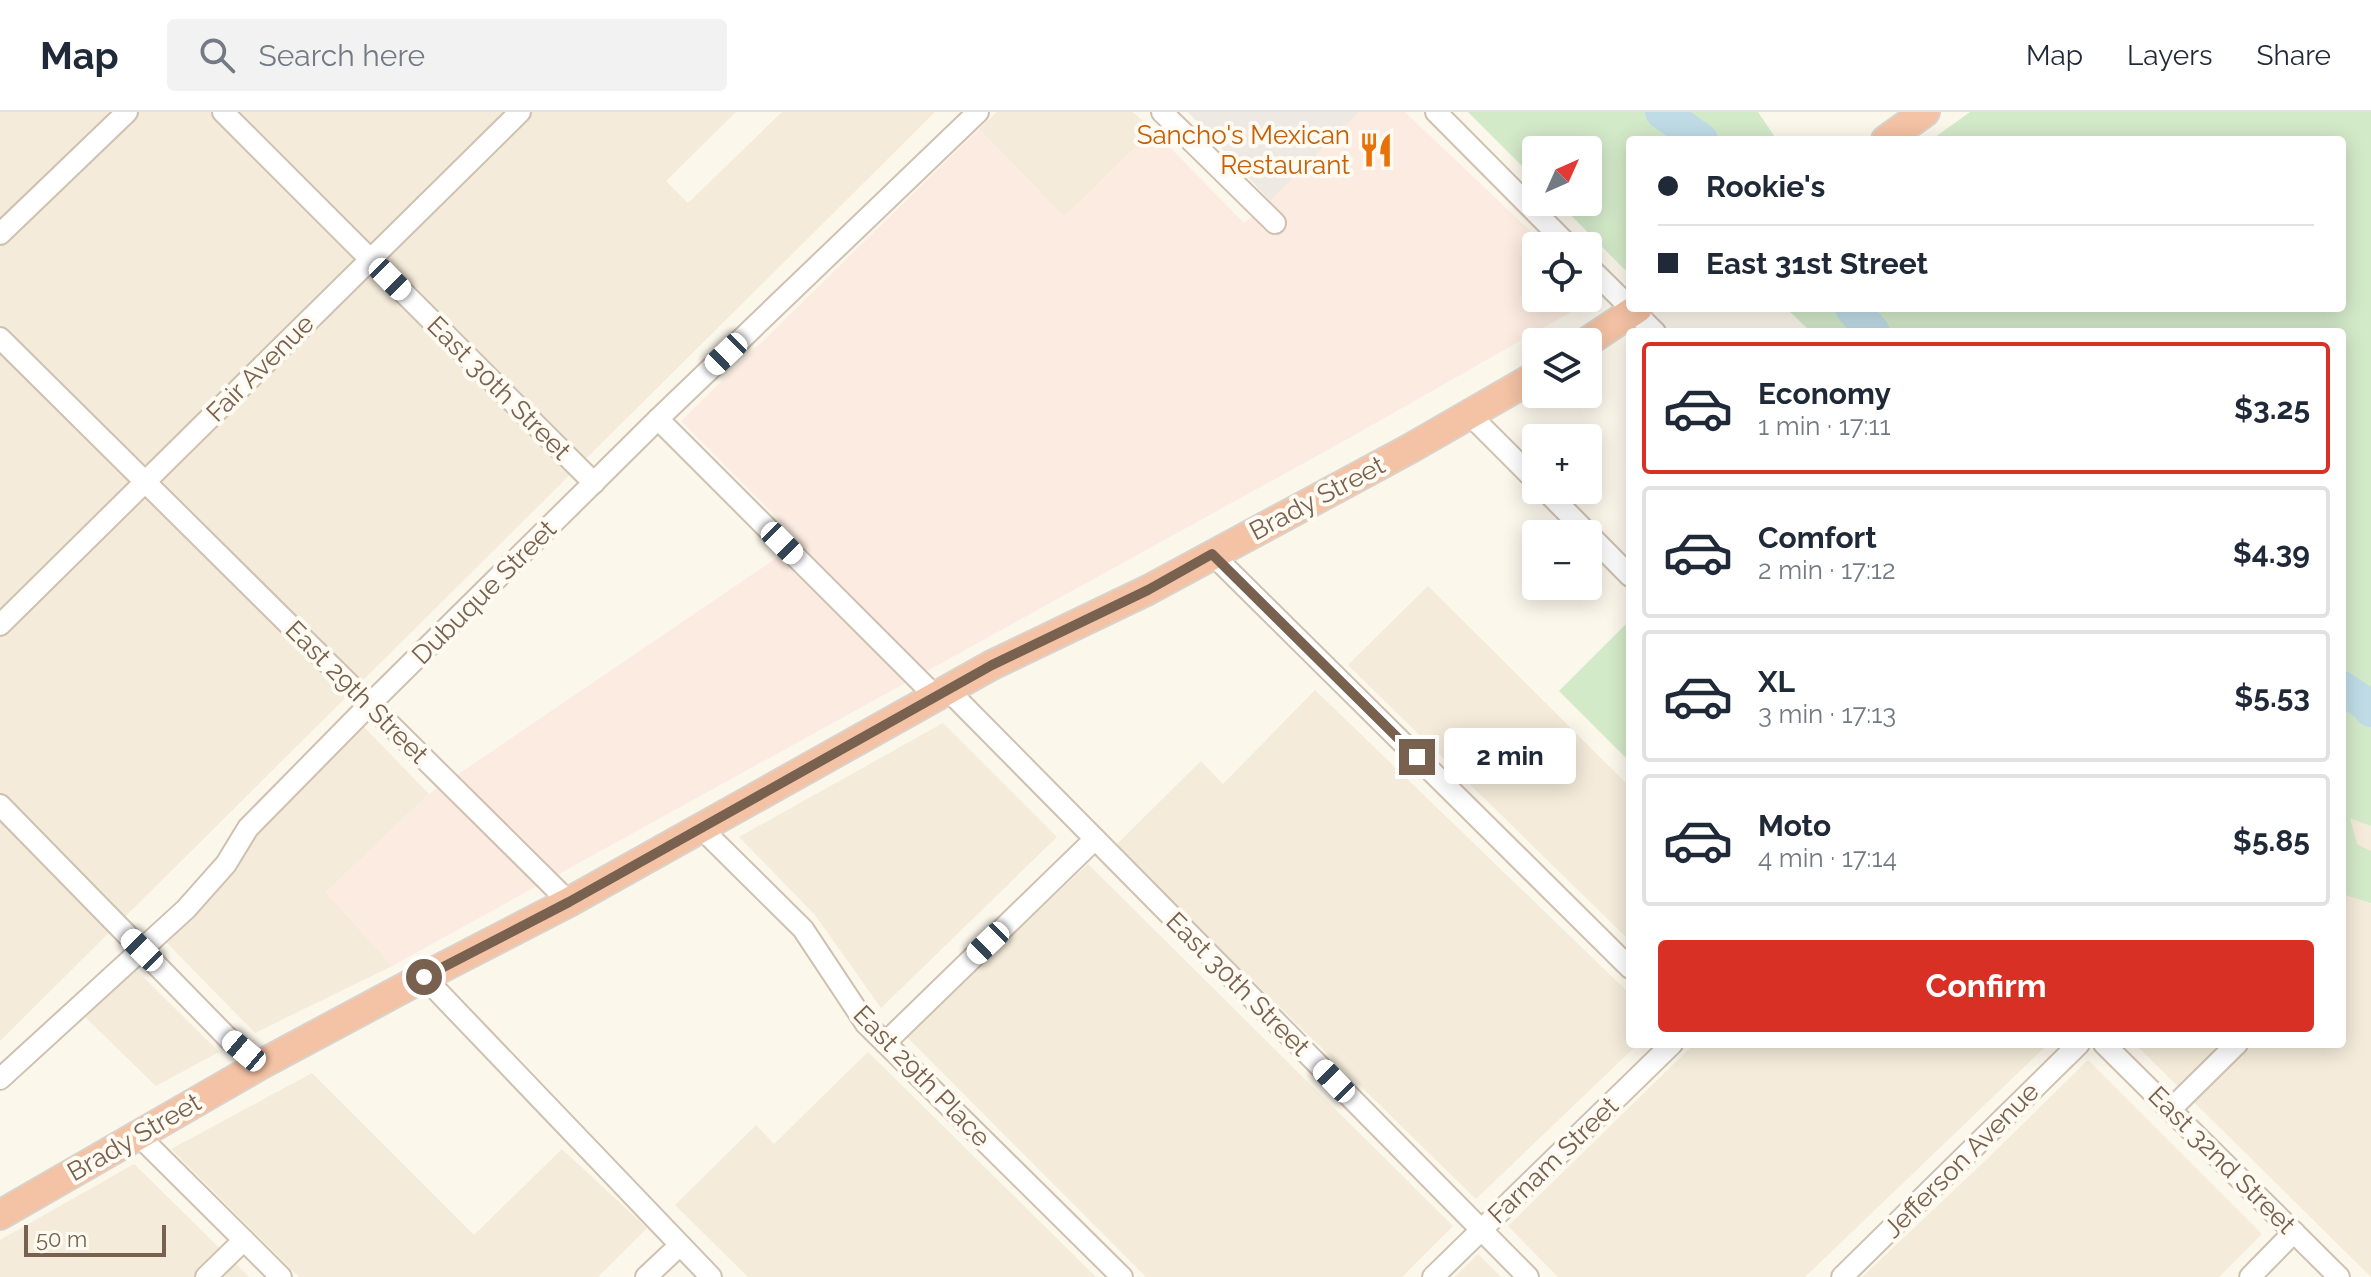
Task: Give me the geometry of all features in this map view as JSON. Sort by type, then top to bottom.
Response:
[{"type":"highway","points":[[1892,136],[1925,112]]},
{"type":"highway","points":[[1602,332],[1632,312]]},
{"type":"highway","name":"Brady Street","points":[[0,1215],[260,1065],[569,902],[992,665],[1148,590],[1522,384]]},
{"type":"street","points":[[0,234],[127,112]]},
{"type":"street","name":"East 30th Street","points":[[223,112],[594,483]]},
{"type":"street","name":"Fair Avenue","points":[[0,625],[520,112]]},
{"type":"street","name":"Dubuque Street","points":[[0,1079],[186,909],[226,864],[248,828],[370,704],[658,419],[978,112]]},
{"type":"street","points":[[1162,112],[1275,223]]},
{"type":"street","points":[[1436,112],[1555,232]]},
{"type":"street","points":[[1602,279],[1626,302]]},
{"type":"street","points":[[1637,312],[1651,328]]},
{"type":"street","name":"East 29th Street","points":[[0,338],[569,902]]},
{"type":"street","points":[[1470,415],[1522,467]]},
{"type":"street","name":"East 30th Street","points":[[658,419],[1095,839],[1528,1277]]},
{"type":"street","points":[[1559,504],[1626,572]]},
{"type":"street","points":[[1212,554],[1626,964]]},
{"type":"street","points":[[0,805],[228,1038],[260,1065]]},
{"type":"street","name":"East 29th Place","points":[[702,829],[803,929],[866,1024],[1122,1277]]},
{"type":"street","points":[[885,1043],[1095,839]]},
{"type":"street","points":[[424,977],[711,1277]]},
{"type":"street","name":"Farnam Street","points":[[1433,1277],[1668,1048]]},
{"type":"street","name":"Jefferson Avenue","points":[[1842,1277],[2075,1048]]},
{"type":"street","name":"East 32nd Street","points":[[2108,1048],[2339,1277]]},
{"type":"street","points":[[2171,1109],[2233,1048]]},
{"type":"street","points":[[138,1135],[281,1277]]},
{"type":"street","points":[[2250,1277],[2294,1232]]},
{"type":"street","points":[[206,1277],[244,1240]]},
{"type":"street","points":[[646,1277],[679,1246]]},
{"type":"shaded area","points":[[0,112],[736,112],[666,181],[688,203],[782,112],[935,112],[0,1041]]},
{"type":"shaded area","points":[[997,112],[1133,112],[1153,130],[1064,217],[979,129]]},
{"type":"shaded area","points":[[1188,112],[1359,112],[1270,201]]},
{"type":"shaded area","points":[[1359,112],[1405,112],[1531,232],[1522,232],[1522,312],[1571,312],[1543,328],[1522,328],[1522,340],[1351,437],[392,966],[326,892],[429,794],[775,559],[795,536],[681,421],[979,129],[1064,217],[1153,130],[1244,223]]},
{"type":"shaded area","points":[[1428,586],[1626,783],[1626,937],[1348,665]]},
{"type":"shaded area","points":[[1315,690],[1626,990],[1626,1048],[1634,1048],[1476,1199],[1115,846],[1201,761],[1223,784]]},
{"type":"shaded area","points":[[943,723],[1057,837],[881,1008],[815,915],[739,837]]},
{"type":"shaded area","points":[[364,727],[429,794],[326,892],[392,966],[255,1033],[167,943],[230,878],[264,824]]},
{"type":"shaded area","points":[[2346,815],[2371,826],[2371,1277],[2139,1048],[2346,1048]]},
{"type":"shaded area","points":[[1088,864],[1453,1226],[1402,1277],[1146,1277],[906,1036]]},
{"type":"shaded area","points":[[134,968],[219,1052],[156,1086],[85,1017]]},
{"type":"shaded area","points":[[1690,1048],[2044,1048],[1805,1277],[1558,1277],[1508,1226]]},
{"type":"shaded area","points":[[868,1052],[1096,1277],[748,1277],[675,1205],[756,1125],[774,1144]]},
{"type":"shaded area","points":[[2088,1060],[2262,1234],[2219,1277],[1862,1277],[1987,1159]]},
{"type":"shaded area","points":[[312,1073],[474,1235],[562,1149],[647,1228],[598,1277],[299,1277],[171,1149]]},
{"type":"shaded area","points":[[134,1164],[249,1277],[0,1277],[0,1240]]},
{"type":"shaded area","points":[[1478,1254],[1501,1277],[1455,1277]]},
{"type":"green space","points":[[1468,112],[1758,112],[1774,136],[1626,136],[1626,269],[1602,247],[1602,232],[1588,232],[1572,216],[1602,216],[1602,136],[1522,136],[1522,166]]},
{"type":"green space","points":[[1970,112],[2371,112],[2371,826],[2350,818],[2357,844],[2371,851],[2371,903],[2346,895],[2346,328],[1807,328],[1790,312],[2346,312],[2346,136],[1937,136]]},
{"type":"green space","points":[[1626,624],[1626,758],[1559,691]]},
{"type":"waterway","points":[[1662,112],[1695,136]]},
{"type":"waterway","points":[[1856,312],[1870,328]]},
{"type":"waterway","points":[[2346,691],[2371,710]]},
{"type":"place","name":"Sancho's Mexican Restaurant","points":[[1376,150]]},
{"type":"route","points":[[424,977],[702,829],[992,665],[1148,590],[1212,554],[1417,757]]}]
